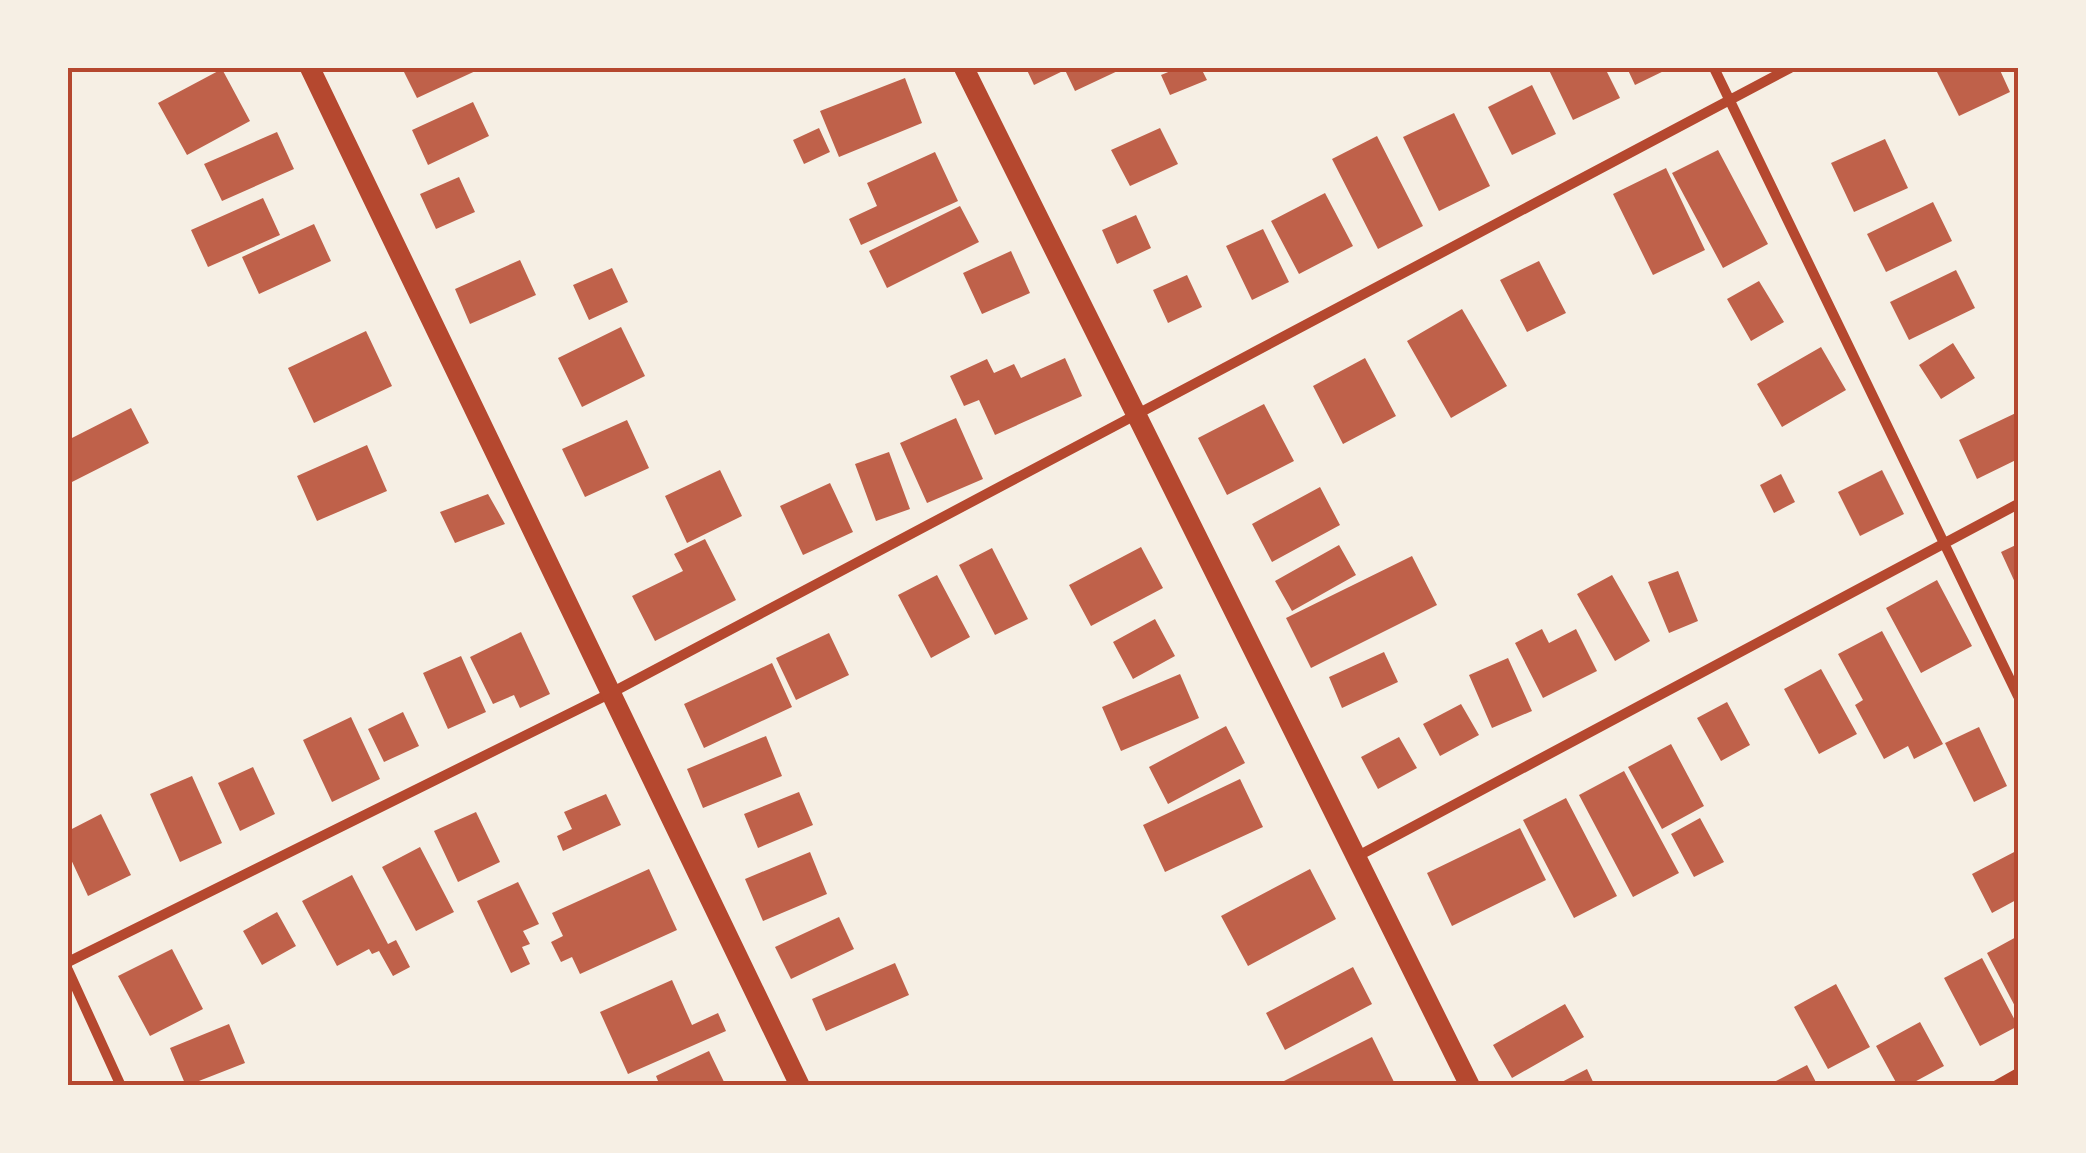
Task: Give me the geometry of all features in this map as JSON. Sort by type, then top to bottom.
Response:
[{"type":"main road","points":[[310,68],[800,1086]]},
{"type":"main road","points":[[964,68],[1470,1086]]},
{"type":"street","points":[[1714,68],[2018,696]]},
{"type":"street","points":[[68,962],[611,693],[1790,68]]},
{"type":"street","points":[[1358,856],[2018,504]]},
{"type":"street","points":[[68,970],[121,1086]]},
{"type":"street","points":[[1995,1086],[2018,1073]]},
{"type":"building","points":[[402,68],[482,68],[417,98]]},
{"type":"building","points":[[1026,68],[1124,68],[1075,91],[1065,70],[1034,85]]},
{"type":"building","points":[[1178,68],[1201,68],[1207,80],[1170,95],[1161,75]]},
{"type":"building","points":[[1548,68],[1605,68],[1620,98],[1573,120]]},
{"type":"building","points":[[1627,68],[1670,68],[1635,85]]},
{"type":"building","points":[[1935,68],[1999,68],[2010,92],[1959,116]]},
{"type":"building","points":[[222,69],[250,121],[187,155],[158,103]]},
{"type":"building","points":[[905,78],[922,123],[839,157],[820,111]]},
{"type":"building","points":[[1532,85],[1556,134],[1512,155],[1488,107]]},
{"type":"building","points":[[473,102],[489,136],[428,165],[412,130]]},
{"type":"building","points":[[1454,113],[1490,186],[1439,211],[1403,137]]},
{"type":"building","points":[[819,128],[830,152],[804,164],[793,140]]},
{"type":"building","points":[[1160,128],[1178,164],[1130,186],[1111,150]]},
{"type":"building","points":[[277,132],[294,169],[222,201],[204,164]]},
{"type":"building","points":[[1377,136],[1423,226],[1378,249],[1332,159]]},
{"type":"building","points":[[1885,139],[1908,188],[1854,212],[1831,163]]},
{"type":"building","points":[[1718,150],[1768,244],[1723,268],[1672,173]]},
{"type":"building","points":[[935,152],[958,201],[861,245],[849,219],[877,206],[867,183]]},
{"type":"building","points":[[1666,168],[1705,250],[1653,275],[1613,194]]},
{"type":"building","points":[[459,177],[475,212],[436,229],[420,194]]},
{"type":"building","points":[[1325,193],[1353,246],[1299,274],[1271,221]]},
{"type":"building","points":[[263,198],[280,235],[208,267],[191,230]]},
{"type":"building","points":[[1933,202],[1952,241],[1886,272],[1867,234]]},
{"type":"building","points":[[960,206],[979,242],[887,288],[869,251]]},
{"type":"building","points":[[1136,215],[1151,248],[1117,264],[1102,230]]},
{"type":"building","points":[[314,224],[331,261],[259,294],[242,257]]},
{"type":"building","points":[[1263,229],[1289,282],[1252,300],[1226,246]]},
{"type":"building","points":[[1011,251],[1030,293],[982,314],[963,273]]},
{"type":"building","points":[[520,260],[536,295],[470,324],[455,289]]},
{"type":"building","points":[[1539,261],[1566,313],[1527,332],[1500,280]]},
{"type":"building","points":[[612,268],[628,302],[589,320],[573,285]]},
{"type":"building","points":[[1956,270],[1975,308],[1909,340],[1890,302]]},
{"type":"building","points":[[1187,275],[1202,307],[1168,323],[1153,290]]},
{"type":"building","points":[[1759,281],[1784,322],[1751,341],[1727,299]]},
{"type":"building","points":[[1462,309],[1507,386],[1451,418],[1407,341]]},
{"type":"building","points":[[621,327],[645,376],[582,407],[558,358]]},
{"type":"building","points":[[366,331],[392,386],[314,423],[288,368]]},
{"type":"building","points":[[1953,343],[1975,378],[1941,399],[1919,365]]},
{"type":"building","points":[[1821,347],[1846,390],[1782,427],[1757,384]]},
{"type":"building","points":[[1065,358],[1082,396],[995,435],[979,400],[964,406],[950,376],[987,359],[994,373],[1014,364],[1021,378]]},
{"type":"building","points":[[1365,358],[1396,416],[1343,444],[1313,386]]},
{"type":"building","points":[[1264,404],[1294,461],[1227,495],[1198,438]]},
{"type":"building","points":[[131,408],[149,443],[68,484],[68,440]]},
{"type":"building","points":[[2018,412],[2018,459],[1977,479],[1959,440]]},
{"type":"building","points":[[956,418],[983,479],[927,503],[900,443]]},
{"type":"building","points":[[627,420],[649,468],[585,497],[562,449]]},
{"type":"building","points":[[367,445],[387,491],[317,521],[297,476]]},
{"type":"building","points":[[889,452],[910,509],[876,521],[855,464]]},
{"type":"building","points":[[720,470],[742,516],[687,543],[665,496]]},
{"type":"building","points":[[1882,470],[1904,514],[1860,536],[1838,492]]},
{"type":"building","points":[[1781,474],[1795,502],[1774,513],[1760,485]]},
{"type":"building","points":[[830,483],[853,532],[803,555],[780,506]]},
{"type":"building","points":[[1320,487],[1340,525],[1272,562],[1252,524]]},
{"type":"building","points":[[488,494],[505,524],[455,543],[440,512]]},
{"type":"building","points":[[705,539],[736,600],[655,641],[632,596],[683,571],[674,554]]},
{"type":"building","points":[[2018,544],[2018,589],[2001,552]]},
{"type":"building","points":[[1339,545],[1356,575],[1292,611],[1275,581]]},
{"type":"building","points":[[1141,547],[1163,588],[1091,626],[1069,585]]},
{"type":"building","points":[[992,548],[1028,619],[995,635],[959,565]]},
{"type":"building","points":[[1412,556],[1437,605],[1311,668],[1286,618]]},
{"type":"building","points":[[1678,571],[1698,621],[1669,633],[1648,582]]},
{"type":"building","points":[[937,575],[970,637],[931,658],[898,595]]},
{"type":"building","points":[[1612,575],[1650,641],[1615,661],[1577,594]]},
{"type":"building","points":[[1937,580],[1972,646],[1921,673],[1886,608]]},
{"type":"building","points":[[1155,619],[1175,656],[1133,679],[1113,642]]},
{"type":"building","points":[[1542,629],[1549,643],[1576,629],[1597,671],[1543,698],[1515,643]]},
{"type":"building","points":[[1882,631],[1943,744],[1914,759],[1908,746],[1884,759],[1855,705],[1863,700],[1838,654]]},
{"type":"building","points":[[521,632],[550,694],[520,708],[514,695],[493,704],[470,657]]},
{"type":"building","points":[[829,633],[849,675],[796,700],[776,658]]},
{"type":"building","points":[[1384,652],[1398,682],[1342,708],[1329,677]]},
{"type":"building","points":[[461,656],[486,712],[448,729],[423,673]]},
{"type":"building","points":[[1508,658],[1532,711],[1492,728],[1469,675]]},
{"type":"building","points":[[772,663],[792,707],[704,748],[684,704]]},
{"type":"building","points":[[1821,669],[1857,734],[1819,754],[1784,689]]},
{"type":"building","points":[[1180,674],[1199,718],[1121,751],[1102,707]]},
{"type":"building","points":[[1727,702],[1750,745],[1721,761],[1697,718]]},
{"type":"building","points":[[1461,704],[1479,735],[1440,756],[1423,724]]},
{"type":"building","points":[[403,712],[419,746],[384,762],[368,729]]},
{"type":"building","points":[[351,717],[380,779],[332,802],[303,740]]},
{"type":"building","points":[[1226,726],[1245,763],[1168,804],[1149,767]]},
{"type":"building","points":[[1979,727],[2007,786],[1974,802],[1945,743]]},
{"type":"building","points":[[766,736],[782,776],[703,808],[687,769]]},
{"type":"building","points":[[1399,737],[1417,768],[1378,789],[1361,757]]},
{"type":"building","points":[[1671,744],[1704,806],[1662,829],[1628,767]]},
{"type":"building","points":[[253,767],[275,814],[240,831],[218,783]]},
{"type":"building","points":[[1624,771],[1679,873],[1633,897],[1579,795]]},
{"type":"building","points":[[192,776],[222,843],[180,862],[150,794]]},
{"type":"building","points":[[1240,779],[1263,827],[1165,872],[1143,825]]},
{"type":"building","points":[[799,792],[813,825],[758,848],[744,814]]},
{"type":"building","points":[[606,794],[621,825],[563,851],[557,836],[572,829],[564,812]]},
{"type":"building","points":[[1566,798],[1617,896],[1574,918],[1523,820]]},
{"type":"building","points":[[476,812],[500,862],[458,882],[434,831]]},
{"type":"building","points":[[101,814],[131,875],[88,896],[68,853],[68,831]]},
{"type":"building","points":[[1700,818],[1724,862],[1694,877],[1671,834]]},
{"type":"building","points":[[1520,828],[1546,880],[1452,926],[1427,873]]},
{"type":"building","points":[[420,847],[454,912],[416,931],[382,867]]},
{"type":"building","points":[[2018,850],[2018,899],[1992,913],[1972,874]]},
{"type":"building","points":[[810,852],[827,894],[763,921],[745,879]]},
{"type":"building","points":[[649,869],[677,930],[580,974],[572,957],[561,962],[551,942],[563,936],[552,913]]},
{"type":"building","points":[[1310,869],[1336,919],[1248,966],[1221,916]]},
{"type":"building","points":[[352,875],[388,944],[396,940],[410,967],[393,976],[379,951],[372,954],[369,949],[337,966],[302,901]]},
{"type":"building","points":[[518,882],[539,924],[523,931],[530,944],[522,947],[530,964],[511,973],[477,901]]},
{"type":"building","points":[[277,912],[296,946],[262,965],[243,931]]},
{"type":"building","points":[[839,917],[854,949],[791,979],[775,947]]},
{"type":"building","points":[[2018,936],[2018,1012],[1987,953]]},
{"type":"building","points":[[172,949],[203,1009],[150,1036],[118,976]]},
{"type":"building","points":[[1982,958],[2018,1026],[1980,1046],[1944,978]]},
{"type":"building","points":[[895,963],[909,995],[826,1031],[812,999]]},
{"type":"building","points":[[1353,967],[1372,1004],[1285,1050],[1266,1013]]},
{"type":"building","points":[[672,980],[692,1025],[718,1013],[726,1031],[628,1074],[600,1012]]},
{"type":"building","points":[[1836,984],[1870,1047],[1828,1069],[1794,1007]]},
{"type":"building","points":[[1565,1004],[1584,1037],[1512,1078],[1493,1045]]},
{"type":"building","points":[[1920,1022],[1944,1066],[1907,1086],[1898,1086],[1876,1046]]},
{"type":"building","points":[[229,1024],[245,1063],[186,1086],[170,1048]]},
{"type":"building","points":[[1372,1037],[1394,1082],[1386,1086],[1274,1086]]},
{"type":"building","points":[[709,1051],[726,1086],[660,1086],[656,1076]]},
{"type":"building","points":[[1807,1065],[1818,1086],[1773,1086],[1772,1083]]},
{"type":"building","points":[[1587,1069],[1595,1086],[1554,1086]]}]
